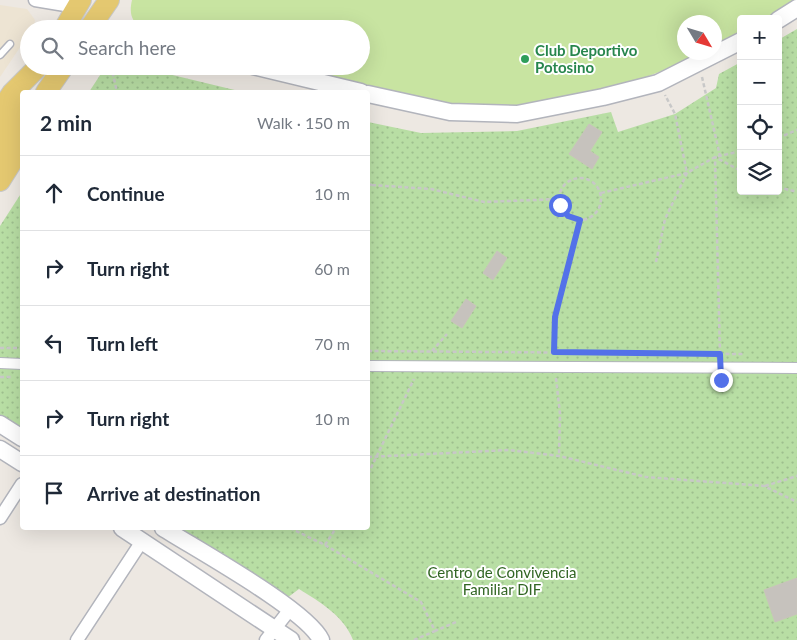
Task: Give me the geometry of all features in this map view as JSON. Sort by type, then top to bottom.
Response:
[{"type":"main road","points":[[98,20],[109,0]]},
{"type":"main road","points":[[69,20],[79,3]]},
{"type":"main road","points":[[0,110],[12,93],[31,75]]},
{"type":"main road","points":[[25,90],[35,75]]},
{"type":"main road","points":[[47,90],[58,75]]},
{"type":"main road","points":[[54,90],[61,75]]},
{"type":"main road","points":[[0,131],[20,99]]},
{"type":"main road","points":[[0,158],[20,129]]},
{"type":"main road","points":[[0,181],[20,149]]},
{"type":"street","points":[[35,0],[79,3]]},
{"type":"street","points":[[782,17],[797,8]]},
{"type":"street","points":[[370,94],[450,112],[517,114],[603,97],[658,83],[737,43]]},
{"type":"street","points":[[290,75],[352,90]]},
{"type":"street","points":[[0,363],[20,364]]},
{"type":"street","points":[[370,366],[797,368]]},
{"type":"street","points":[[0,424],[20,437]]},
{"type":"street","points":[[0,449],[20,462]]},
{"type":"street","points":[[0,518],[20,487]]},
{"type":"street","points":[[125,530],[271,634],[291,640]]},
{"type":"street","points":[[166,530],[291,608],[317,633],[321,640]]},
{"type":"street","points":[[77,640],[142,541]]},
{"type":"street","points":[[271,634],[291,608]]},
{"type":"lane","points":[[0,55],[10,44]]},
{"type":"path","points":[[698,64],[708,94],[720,156]]},
{"type":"path","points":[[113,75],[117,90]]},
{"type":"path","points":[[656,262],[665,219],[687,173],[675,114],[658,83]]},
{"type":"path","points":[[782,136],[797,130]]},
{"type":"path","points":[[601,193],[687,173],[715,157],[737,152]]},
{"type":"path","points":[[715,157],[737,169]]},
{"type":"path","points":[[715,157],[720,368]]},
{"type":"path","points":[[574,178],[587,179],[598,187],[601,193],[600,206],[597,212],[580,220],[574,219],[563,211],[559,199],[564,186],[574,178]]},
{"type":"path","points":[[370,184],[431,189],[484,202],[559,199]]},
{"type":"path","points":[[782,188],[797,192]]},
{"type":"path","points":[[559,456],[560,414],[554,367],[555,317],[580,220]]},
{"type":"path","points":[[370,470],[414,379],[431,351],[447,334]]},
{"type":"path","points":[[0,348],[20,348]]},
{"type":"path","points":[[370,351],[749,354]]},
{"type":"path","points":[[370,457],[509,450],[559,456],[646,477],[764,486],[797,476]]},
{"type":"path","points":[[764,486],[797,502]]},
{"type":"path","points":[[294,530],[421,602],[435,630]]},
{"type":"path","points":[[325,546],[335,530]]},
{"type":"path","points":[[414,640],[456,622]]},
{"type":"shaded area","points":[[0,5],[27,9],[35,20],[20,20],[20,47],[0,77]]},
{"type":"green space","name":"Club Deportivo Potosino","points":[[132,0],[797,0],[773,15],[737,15],[737,35],[722,43],[722,15],[677,15],[677,60],[688,60],[630,83],[575,98],[521,108],[491,109],[395,93],[326,75],[370,75],[370,20],[133,20]]},
{"type":"green space","name":"Centro de Convivencia Familiar DIF","points":[[797,29],[797,640],[353,640],[344,624],[330,610],[307,594],[299,589],[287,598],[178,530],[370,530],[370,122],[421,133],[517,131],[611,112],[618,132],[675,114],[716,88],[719,74],[737,64],[737,195],[782,195],[782,38]]},
{"type":"green space","points":[[100,75],[172,75],[235,90],[90,90]]},
{"type":"green space","points":[[20,195],[20,430],[0,416],[0,226]]},
{"type":"building","points":[[589,124],[602,132],[590,151],[599,157],[592,169],[569,154]]},
{"type":"building","points":[[497,251],[507,258],[493,280],[483,273]]},
{"type":"building","points":[[466,299],[476,306],[462,328],[451,321]]},
{"type":"building","points":[[797,578],[797,614],[775,622],[764,590]]},
{"type":"place","name":"Club Deportivo Potosino","points":[[525,59]]},
{"type":"route","points":[[560,205],[568,216],[580,220],[555,317],[554,352],[720,354],[721,380]]}]
